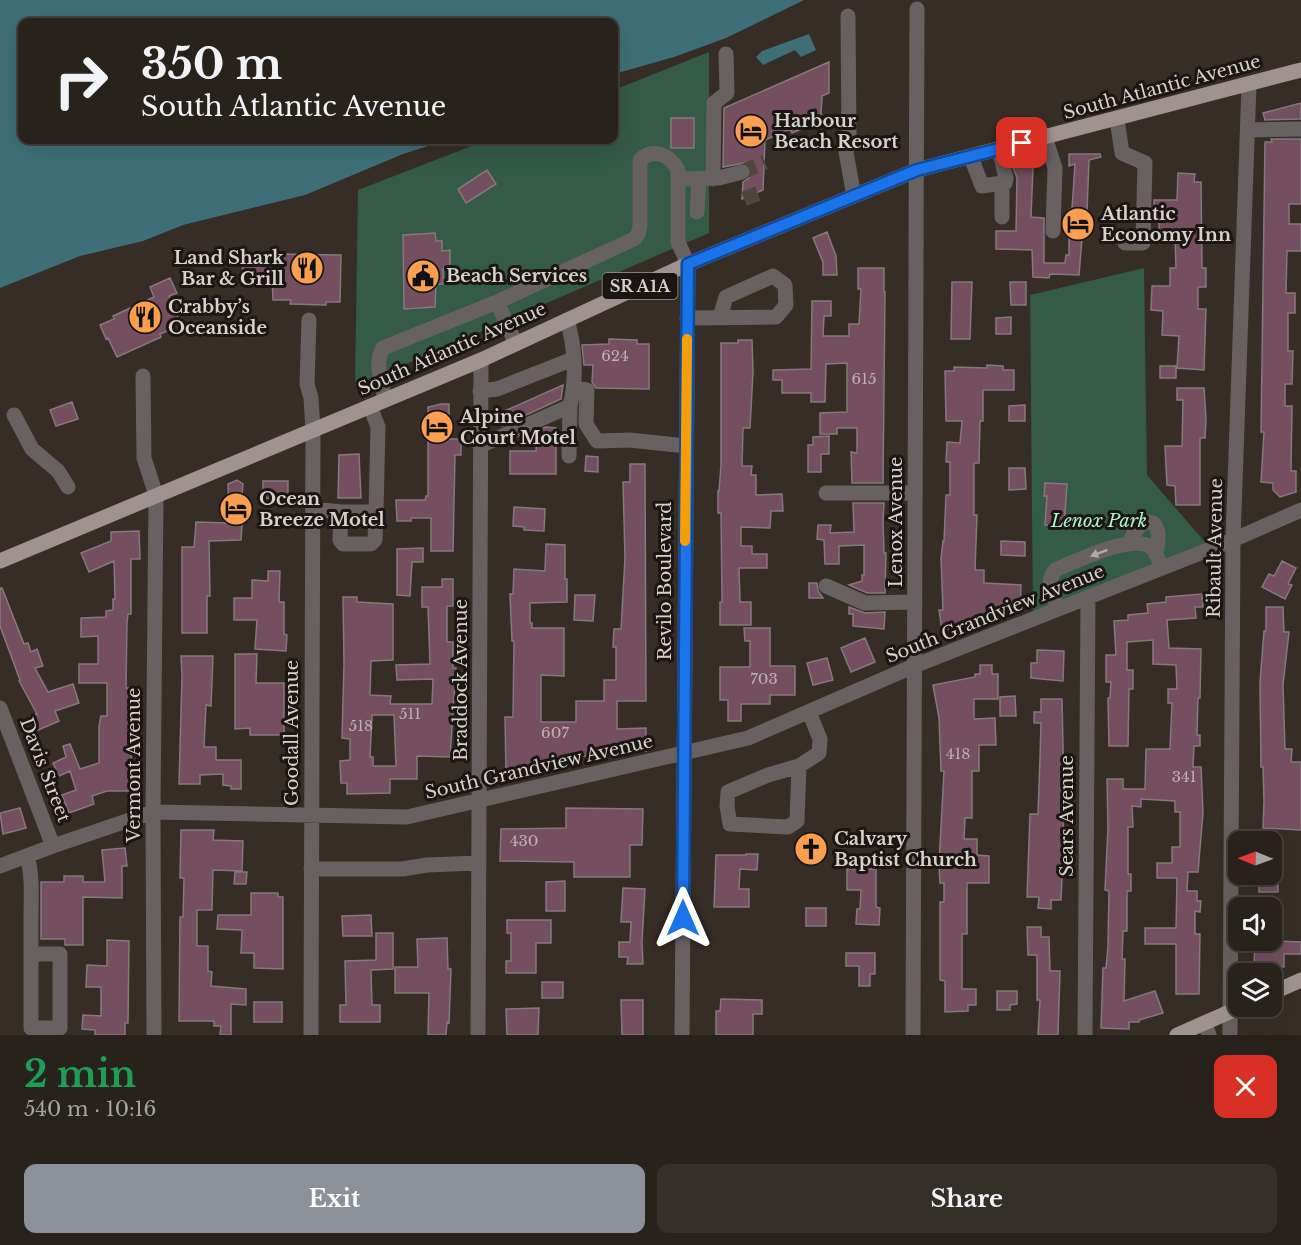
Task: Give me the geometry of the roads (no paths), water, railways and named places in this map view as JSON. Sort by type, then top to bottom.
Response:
[{"type":"main road","name":"South Atlantic Avenue","points":[[0,561],[480,360],[688,264],[917,170],[1301,70]]},
{"type":"main road","points":[[1282,989],[1301,980]]},
{"type":"main road","points":[[1177,1035],[1207,1029],[1228,1015]]},
{"type":"street","name":"Lenox Avenue","points":[[914,1035],[916,9]]},
{"type":"street","points":[[848,16],[849,139],[846,153],[854,195]]},
{"type":"street","points":[[697,212],[706,179],[714,103],[727,93],[726,54]]},
{"type":"street","name":"Ribault Avenue","points":[[1236,963],[1233,540],[1249,84]]},
{"type":"street","points":[[1117,118],[1122,153],[1145,163],[1143,243],[1125,243]]},
{"type":"street","points":[[1248,130],[1301,129]]},
{"type":"street","points":[[1045,137],[1055,168],[1053,231]]},
{"type":"street","points":[[971,156],[982,186],[1005,183],[1006,178],[999,149]]},
{"type":"street","points":[[386,400],[378,356],[383,348],[497,302],[634,239],[639,234],[640,226],[640,160],[645,156],[658,153],[667,156],[678,170],[678,179],[706,179],[742,172]]},
{"type":"street","name":"Revilo Boulevard","points":[[678,179],[678,242],[688,264],[682,1035]]},
{"type":"street","points":[[1002,183],[1002,218]]},
{"type":"street","points":[[497,302],[516,344]]},
{"type":"street","points":[[687,318],[720,317]]},
{"type":"street","name":"Goodall Avenue","points":[[309,320],[307,384],[311,398],[313,430],[311,1035]]},
{"type":"street","points":[[567,320],[572,335],[574,387],[570,406],[569,456]]},
{"type":"street","points":[[480,391],[497,389],[573,358]]},
{"type":"street","name":"Braddock Avenue","points":[[478,1035],[480,360]]},
{"type":"street","name":"Vermont Avenue","points":[[143,376],[144,458],[156,495],[153,812],[154,1035]]},
{"type":"street","points":[[574,387],[587,390],[586,424],[597,441],[630,440],[686,446]]},
{"type":"street","points":[[341,512],[340,540],[343,544],[371,544],[375,540],[378,427],[370,406]]},
{"type":"street","points":[[480,446],[570,406]]},
{"type":"street","points":[[14,416],[32,449],[58,471],[68,487]]},
{"type":"street","points":[[826,493],[915,493]]},
{"type":"street","points":[[313,509],[376,512]]},
{"type":"street","name":"South Grandview Avenue","points":[[0,866],[153,812],[407,817],[748,738],[915,666],[1233,540],[1301,510]]},
{"type":"street","points":[[1130,542],[1143,524],[1151,522],[1159,532],[1156,552]]},
{"type":"street","points":[[1058,609],[1050,584],[1050,575],[1055,570],[1130,542],[1140,542],[1150,546],[1156,552],[1162,568]]},
{"type":"street","points":[[826,586],[866,603],[915,602]]},
{"type":"street","name":"Sears Avenue","points":[[1085,1035],[1088,598]]},
{"type":"street","name":"Davis Street","points":[[0,708],[53,846]]},
{"type":"street","points":[[799,766],[797,821],[788,827],[730,824],[727,806],[728,792],[768,775],[799,766],[819,753],[820,740],[809,712]]},
{"type":"street","points":[[27,855],[31,868],[31,954],[31,1028],[60,1028],[60,954],[31,954]]},
{"type":"street","points":[[311,869],[402,869],[428,864],[479,863]]},
{"type":"street","name":"Ribault Avenue","points":[[1230,1035],[1234,1017]]},
{"type":"water","points":[[0,0],[804,0],[726,38],[674,57],[618,73],[618,18],[18,18],[18,144],[434,144],[403,154],[305,195],[183,225],[143,241],[80,256],[0,288]]},
{"type":"water","points":[[809,34],[816,50],[801,57],[795,50],[763,65],[756,57],[762,51]]},
{"type":"tunnel","points":[[742,172],[765,162]]},
{"type":"tunnel","points":[[744,199],[764,191]]},
{"type":"place","name":"Harbour Beach Resort","points":[[751,131]]},
{"type":"place","name":"Atlantic Economy Inn","points":[[1078,224]]},
{"type":"place","name":"Land Shark Bar & Grill","points":[[307,268]]},
{"type":"place","name":"Beach Services","points":[[423,276]]},
{"type":"place","name":"Crabby’s Oceanside","points":[[145,317]]},
{"type":"place","name":"Alpine Court Motel","points":[[437,427]]},
{"type":"place","name":"Ocean Breeze Motel","points":[[236,509]]},
{"type":"place","name":"Calvary Baptist Church","points":[[811,849]]},
{"type":"park label","name":"Lenox Park","points":[[1099,521]]}]
